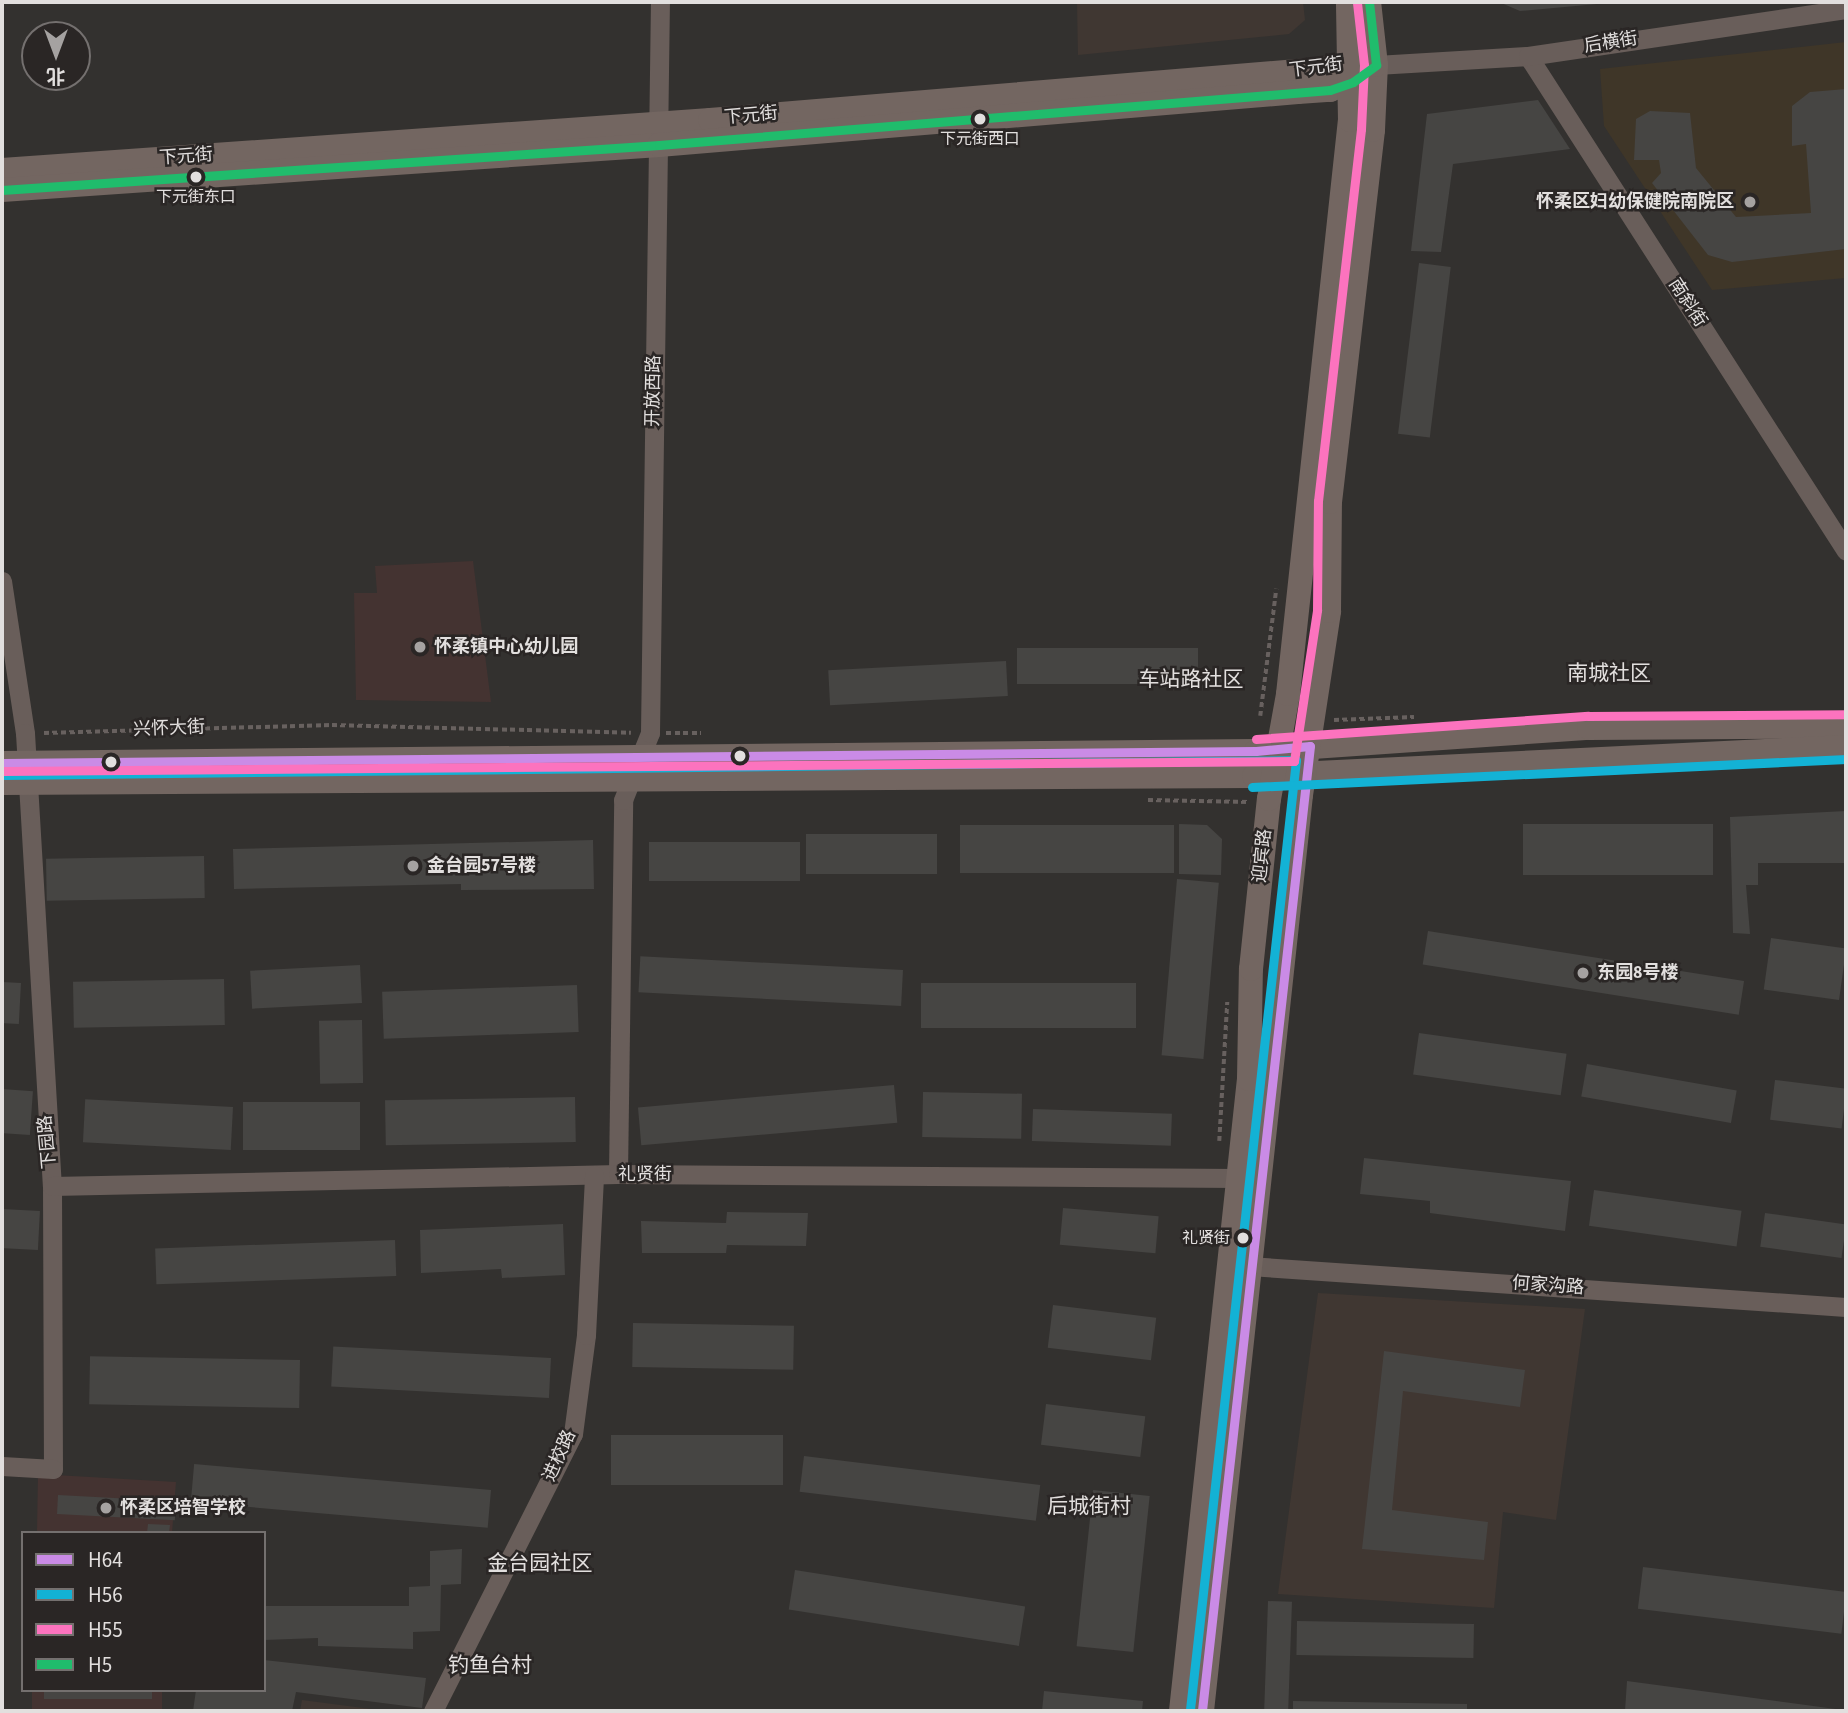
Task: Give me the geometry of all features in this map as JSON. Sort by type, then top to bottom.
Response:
[{"type":"main road","name":"迎宾路","points":[[1202,1711],[1305,773],[1329,611],[1330,502],[1373,130],[1348,2]]},
{"type":"main road","name":"迎宾路","points":[[1181,1711],[1249,1079],[1251,969],[1369,2]]},
{"type":"main road","name":"下元街","points":[[2,190],[1360,70]]},
{"type":"main road","name":"下元街","points":[[2,170],[659,133]]},
{"type":"main road","name":"兴怀大街","points":[[2,783],[18,769],[642,755],[1280,748],[1312,735],[1590,728],[1846,726]]},
{"type":"main road","name":"兴怀大街","points":[[642,755],[1275,774],[1846,747]]},
{"type":"street","name":"开放西路","points":[[618,1174],[623,800],[642,755],[659,133],[660,2]]},
{"type":"street","name":"后横街","points":[[1360,70],[1528,56],[1846,9]]},
{"type":"street","name":"南斜街","points":[[1528,56],[1846,551]]},
{"type":"street","name":"下园路","points":[[2,581],[25,733],[18,769],[52,1186],[53,1469],[2,1466]]},
{"type":"street","name":"礼贤街","points":[[52,1186],[618,1174],[1238,1178]]},
{"type":"street","name":"进校路","points":[[433,1711],[573,1434],[586,1335],[594,1175]]},
{"type":"street","name":"何家沟路","points":[[1249,1266],[1846,1307]]},
{"type":"path","points":[[1312,735],[1420,716]]},
{"type":"path","name":"兴怀大街","points":[[25,733],[332,725],[642,755],[705,733]]},
{"type":"shaded area","points":[[1077,2],[1303,2],[1305,20],[1289,34],[1078,55]]},
{"type":"shaded area","name":"怀柔区妇幼保健院南院区","points":[[1846,42],[1846,278],[1712,290],[1604,126],[1600,69]]},
{"type":"shaded area","name":"怀柔镇中心幼儿园","points":[[473,561],[491,702],[356,700],[354,593],[377,593],[375,566]]},
{"type":"shaded area","points":[[1318,1293],[1585,1309],[1556,1520],[1503,1512],[1494,1608],[1278,1594]]},
{"type":"shaded area","name":"怀柔区培智学校","points":[[38,1474],[176,1482],[172,1531],[37,1531]]},
{"type":"shaded area","points":[[32,1692],[162,1692],[162,1711],[32,1711]]},
{"type":"shaded area","points":[[302,1700],[386,1711],[300,1711]]},
{"type":"building","points":[[1499,2],[1597,2],[1597,4],[1520,11]]},
{"type":"building","points":[[1846,89],[1846,249],[1732,262],[1708,255],[1652,183],[1661,173],[1659,160],[1634,160],[1636,119],[1650,111],[1690,113],[1696,168],[1736,217],[1811,213],[1806,144],[1792,146],[1792,106],[1810,92]]},
{"type":"building","points":[[1538,100],[1570,149],[1453,164],[1441,252],[1411,251],[1427,114]]},
{"type":"building","points":[[1419,263],[1451,267],[1430,438],[1398,434]]},
{"type":"building","points":[[1017,648],[1198,648],[1198,684],[1017,684]]},
{"type":"building","points":[[1006,661],[1008,696],[830,705],[828,670]]},
{"type":"building","points":[[1846,811],[1846,863],[1758,863],[1758,885],[1746,885],[1750,934],[1733,933],[1730,817]]},
{"type":"building","points":[[1179,824],[1207,825],[1222,839],[1221,875],[1179,874]]},
{"type":"building","points":[[1523,824],[1713,824],[1713,875],[1523,875]]},
{"type":"building","points":[[960,825],[1174,825],[1174,873],[960,873]]},
{"type":"building","points":[[806,834],[937,834],[937,874],[806,874]]},
{"type":"building","name":"金台园57号楼","points":[[593,840],[594,889],[461,890],[461,884],[234,889],[233,849]]},
{"type":"building","points":[[649,842],[800,842],[800,881],[649,881]]},
{"type":"building","points":[[204,856],[205,898],[47,901],[46,859]]},
{"type":"building","points":[[1177,879],[1219,883],[1203,1059],[1162,1055]]},
{"type":"building","name":"东园8号楼","points":[[1428,931],[1744,981],[1739,1015],[1423,965]]},
{"type":"building","points":[[1771,938],[1846,949],[1839,1000],[1764,989]]},
{"type":"building","points":[[640,956],[903,970],[901,1006],[638,992]]},
{"type":"building","points":[[360,965],[362,1003],[252,1009],[250,971]]},
{"type":"building","points":[[224,979],[225,1025],[74,1028],[73,982]]},
{"type":"building","points":[[2,982],[21,983],[19,1024],[2,1023]]},
{"type":"building","points":[[921,983],[1136,983],[1136,1028],[921,1028]]},
{"type":"building","points":[[577,985],[579,1032],[384,1039],[382,992]]},
{"type":"building","points":[[362,1020],[363,1083],[320,1084],[319,1021]]},
{"type":"building","points":[[1419,1033],[1567,1054],[1561,1095],[1413,1075]]},
{"type":"building","points":[[1587,1064],[1737,1090],[1731,1123],[1581,1096]]},
{"type":"building","points":[[1775,1080],[1846,1089],[1842,1128],[1770,1120]]},
{"type":"building","points":[[894,1085],[897,1123],[641,1145],[638,1107]]},
{"type":"building","points":[[2,1089],[33,1091],[30,1135],[2,1133]]},
{"type":"building","points":[[923,1092],[1022,1094],[1021,1139],[922,1137]]},
{"type":"building","points":[[575,1097],[576,1142],[386,1145],[385,1100]]},
{"type":"building","points":[[85,1099],[233,1107],[231,1150],[83,1142]]},
{"type":"building","points":[[243,1102],[360,1102],[360,1150],[243,1150]]},
{"type":"building","points":[[1033,1109],[1172,1114],[1171,1146],[1032,1141]]},
{"type":"building","points":[[1364,1158],[1571,1181],[1565,1231],[1430,1213],[1430,1201],[1360,1194]]},
{"type":"building","points":[[1594,1190],[1742,1211],[1737,1246],[1589,1226]]},
{"type":"building","points":[[1063,1208],[1159,1216],[1155,1253],[1060,1245]]},
{"type":"building","points":[[2,1209],[40,1211],[38,1250],[2,1248]]},
{"type":"building","points":[[727,1212],[808,1213],[806,1246],[727,1245],[726,1253],[642,1253],[641,1221],[726,1223]]},
{"type":"building","points":[[1765,1213],[1846,1224],[1841,1258],[1760,1247]]},
{"type":"building","points":[[563,1224],[565,1275],[502,1278],[501,1269],[421,1273],[420,1230]]},
{"type":"building","points":[[395,1240],[396,1276],[156,1284],[155,1248]]},
{"type":"building","points":[[1053,1305],[1156,1318],[1151,1360],[1048,1348]]},
{"type":"building","points":[[633,1323],[794,1326],[793,1370],[632,1367]]},
{"type":"building","points":[[333,1347],[551,1358],[549,1398],[331,1387]]},
{"type":"building","points":[[1384,1351],[1525,1370],[1520,1407],[1403,1391],[1392,1510],[1488,1522],[1484,1560],[1362,1549]]},
{"type":"building","points":[[90,1356],[300,1360],[299,1408],[89,1404]]},
{"type":"building","points":[[1046,1404],[1145,1416],[1140,1457],[1041,1445]]},
{"type":"building","points":[[611,1435],[783,1435],[783,1485],[611,1485]]},
{"type":"building","points":[[804,1456],[1040,1485],[1036,1521],[800,1492]]},
{"type":"building","points":[[194,1464],[491,1490],[488,1528],[191,1502]]},
{"type":"building","points":[[1093,1490],[1150,1496],[1133,1652],[1077,1646]]},
{"type":"building","points":[[58,1495],[176,1501],[175,1520],[57,1514]]},
{"type":"building","points":[[148,1524],[170,1525],[169,1531],[147,1531]]},
{"type":"building","points":[[462,1549],[461,1584],[441,1585],[440,1631],[413,1632],[413,1649],[318,1646],[318,1638],[266,1640],[266,1606],[409,1606],[409,1587],[430,1586],[430,1551]]},
{"type":"building","points":[[1643,1567],[1846,1592],[1841,1634],[1638,1609]]},
{"type":"building","points":[[795,1570],[1025,1606],[1019,1646],[789,1610]]},
{"type":"building","points":[[1268,1601],[1292,1602],[1288,1711],[1264,1711]]},
{"type":"building","points":[[1297,1621],[1474,1624],[1473,1658],[1296,1655]]},
{"type":"building","points":[[266,1660],[426,1678],[422,1708],[296,1692],[292,1711],[193,1711],[196,1692],[266,1692]]},
{"type":"building","points":[[1627,1681],[1843,1710],[1843,1711],[1625,1711]]},
{"type":"building","points":[[1044,1691],[1143,1701],[1142,1711],[1042,1711]]},
{"type":"building","points":[[44,1692],[152,1692],[152,1699],[44,1699]]},
{"type":"building","points":[[1293,1701],[1467,1704],[1467,1711],[1293,1711]]},
{"type":"transit line","name":"H5","points":[[2,190],[659,145],[1330,90],[1353,82],[1376,65],[1369,2]]},
{"type":"transit line","name":"H55","points":[[2,771],[1294,761],[1317,610],[1318,501],[1361,129],[1364,65],[1357,3]]},
{"type":"transit line","name":"H55","points":[[1256,739],[1588,716],[1846,714]]},
{"type":"transit line","name":"H64","points":[[2,763],[1256,751],[1310,746],[1202,1711]]},
{"type":"transit line","name":"H56","points":[[1252,787],[1846,759]]},
{"type":"transit line","name":"H56","points":[[2,775],[1296,760],[1190,1710]]},
{"type":"place","name":"下元街西口","points":[[980,119]]},
{"type":"place","name":"下元街东口","points":[[196,177]]},
{"type":"place","name":"怀柔区妇幼保健院南院区","points":[[1750,202]]},
{"type":"place","name":"怀柔镇中心幼儿园","points":[[420,647]]},
{"type":"place","name":"金台园57号楼","points":[[413,866]]},
{"type":"place","name":"东园8号楼","points":[[1583,973]]},
{"type":"place","name":"礼贤街","points":[[1243,1238]]},
{"type":"place","name":"怀柔区培智学校","points":[[106,1508]]},
{"type":"district","name":"南城社区","points":[[1609,673]]},
{"type":"district","name":"车站路社区","points":[[1191,679]]},
{"type":"district","name":"后城街村","points":[[1089,1506]]},
{"type":"district","name":"金台园社区","points":[[540,1563]]},
{"type":"district","name":"钓鱼台村","points":[[490,1665]]}]
